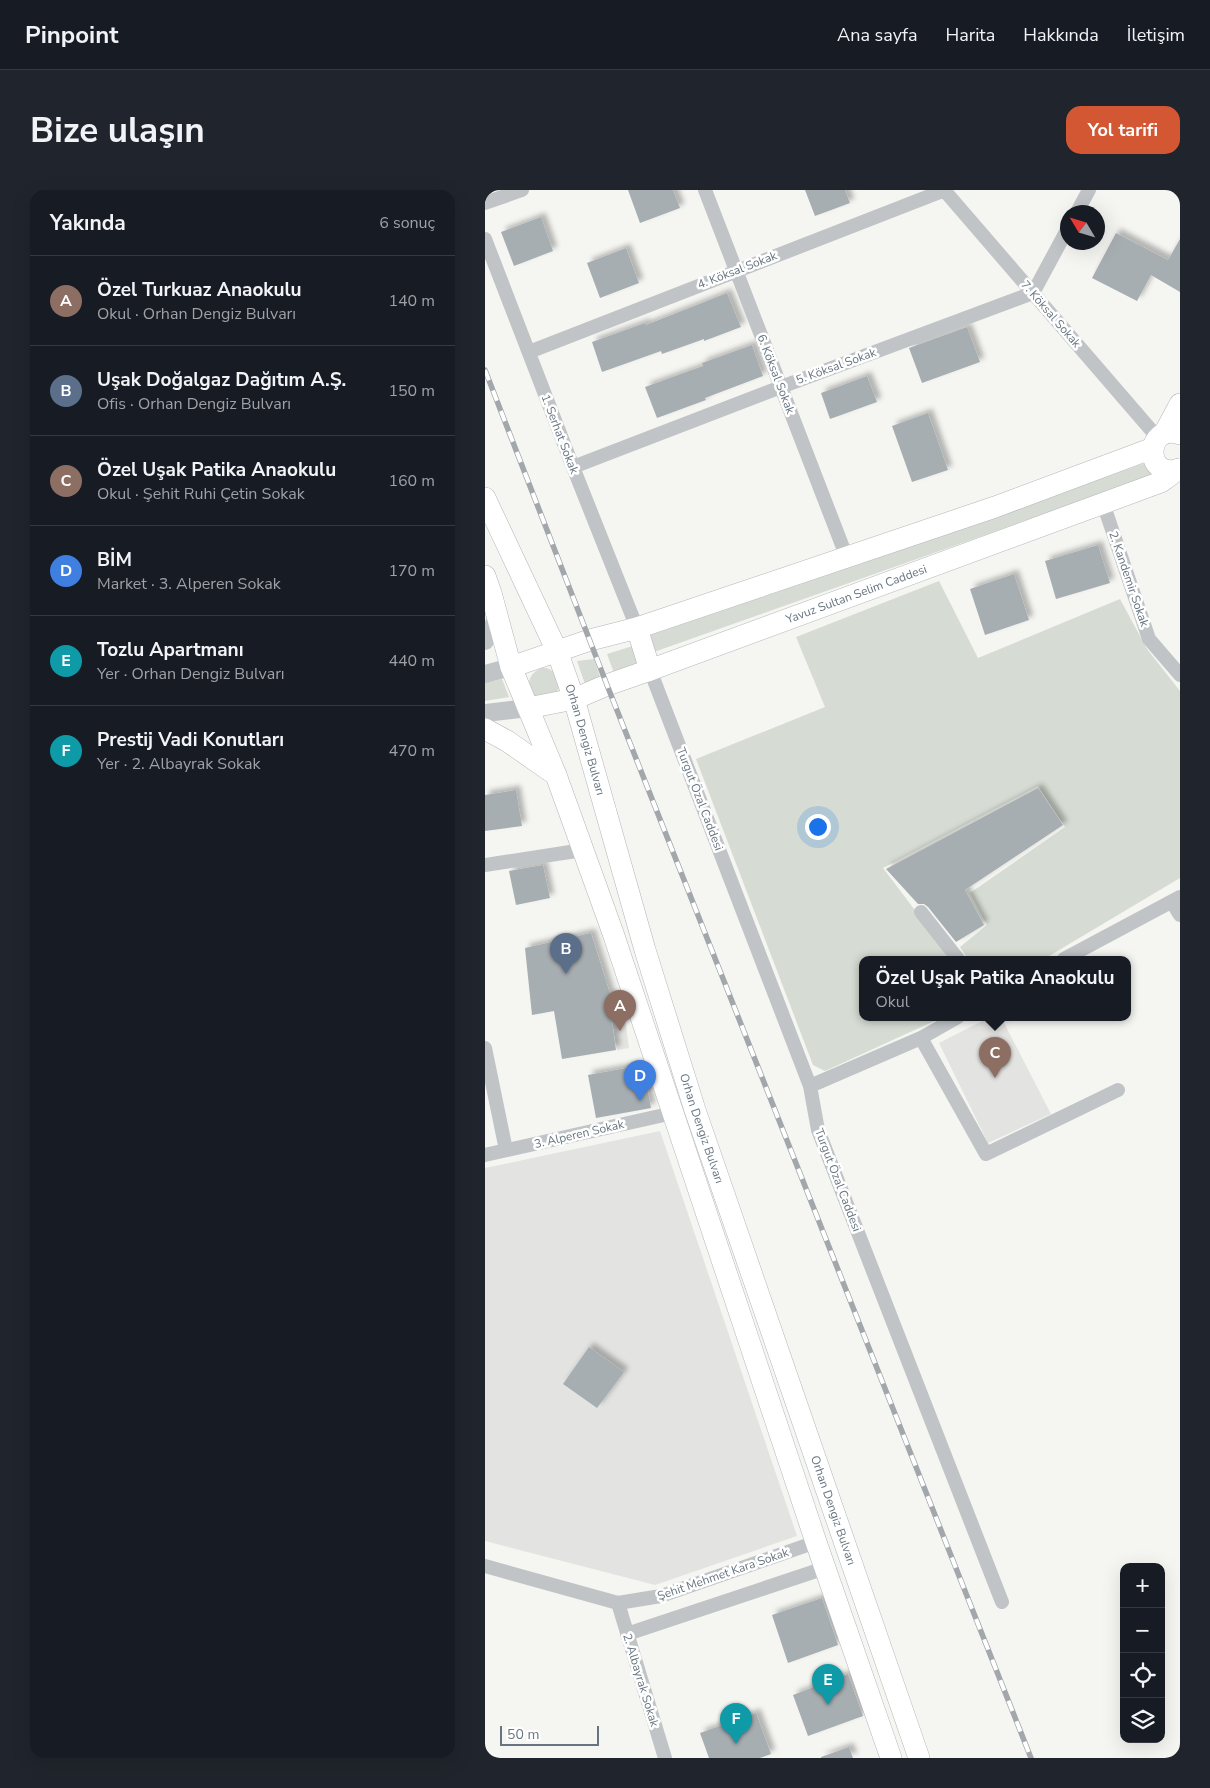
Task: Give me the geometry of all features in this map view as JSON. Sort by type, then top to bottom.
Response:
[{"type":"main road","points":[[1179,469],[1167,470],[1157,465],[1153,454],[1164,439],[1180,404]]},
{"type":"main road","points":[[511,668],[590,640],[637,628],[995,507],[1164,439]]},
{"type":"main road","name":"Yavuz Sultan Selim Caddesi","points":[[528,708],[574,699],[607,685],[1161,482],[1179,469]]},
{"type":"main road","name":"Orhan Dengiz Bulvarı","points":[[485,498],[557,651],[574,699],[645,950],[695,1110],[919,1758]]},
{"type":"main road","name":"Orhan Dengiz Bulvarı","points":[[485,576],[498,616],[511,668],[556,775],[613,933],[816,1542],[891,1758]]},
{"type":"main road","points":[[637,628],[650,670]]},
{"type":"main road","points":[[485,729],[507,741],[556,775]]},
{"type":"street","points":[[485,204],[522,190]]},
{"type":"street","name":"6. Köksal Sokak","points":[[705,190],[847,558]]},
{"type":"street","name":"4. Köksal Sokak","points":[[529,352],[944,190]]},
{"type":"street","name":"7. Köksal Sokak","points":[[944,190],[1033,293],[1164,439]]},
{"type":"street","points":[[1081,205],[1089,190]]},
{"type":"street","name":"1. Serhat Sokak","points":[[485,239],[637,628]]},
{"type":"street","points":[[1033,293],[1060,243]]},
{"type":"street","name":"5. Köksal Sokak","points":[[573,467],[1033,293]]},
{"type":"street","name":"2. Kandemir Sokak","points":[[1103,503],[1149,639],[1180,675]]},
{"type":"street","points":[[485,641],[498,616]]},
{"type":"street","points":[[485,674],[511,668]]},
{"type":"street","name":"Turgut Özal Caddesi","points":[[650,670],[810,1086],[818,1130],[1002,1602]]},
{"type":"street","points":[[485,713],[528,708]]},
{"type":"street","points":[[485,865],[583,850]]},
{"type":"street","points":[[1070,956],[1176,899],[1180,915]]},
{"type":"street","points":[[921,912],[957,956]]},
{"type":"street","points":[[810,1086],[921,1038],[951,1021]]},
{"type":"street","points":[[921,1038],[986,1154],[1118,1090]]},
{"type":"street","points":[[485,1048],[506,1150]]},
{"type":"street","name":"3. Alperen Sokak","points":[[485,1155],[673,1113]]},
{"type":"street","name":"Şehit Mehmet Kara Sokak","points":[[485,1566],[617,1603],[661,1596],[816,1542]]},
{"type":"street","points":[[627,1634],[825,1568]]},
{"type":"street","name":"2. Albayrak Sokak","points":[[617,1603],[665,1758]]},
{"type":"shaded area","points":[[1151,461],[1154,475],[654,652],[648,636],[883,556]]},
{"type":"shaded area","points":[[939,581],[978,658],[1120,599],[1147,649],[1180,691],[1180,878],[1049,956],[966,956],[960,947],[987,925],[970,893],[1065,827],[1038,786],[883,868],[950,956],[859,956],[859,1021],[934,1021],[825,1071],[813,1065],[696,759],[825,707],[796,637]]},
{"type":"shaded area","points":[[636,645],[641,662],[614,673],[607,654]]},
{"type":"shaded area","points":[[594,659],[600,677],[585,684],[577,661]]},
{"type":"shaded area","points":[[542,668],[547,668],[556,673],[559,688],[557,692],[539,698],[531,691],[529,682],[533,674]]},
{"type":"shaded area","points":[[502,679],[509,697],[485,701],[485,683]]},
{"type":"shaded area","points":[[624,1011],[629,1048],[617,1050],[611,1014]]},
{"type":"shaded area","points":[[982,1021],[1003,1021],[1051,1114],[988,1143],[939,1043]]},
{"type":"shaded area","points":[[660,1131],[797,1536],[655,1585],[485,1541],[485,1168]]},
{"type":"building","points":[[628,190],[673,190],[680,208],[640,223]]},
{"type":"building","points":[[805,190],[845,190],[850,203],[815,216]]},
{"type":"building","points":[[541,217],[553,251],[514,266],[501,232]]},
{"type":"building","points":[[1116,233],[1168,260],[1180,239],[1180,292],[1151,275],[1137,301],[1092,278]]},
{"type":"building","points":[[626,248],[639,283],[600,298],[587,263]]},
{"type":"building","points":[[727,293],[741,327],[704,341],[704,339],[662,354],[661,351],[602,372],[592,342],[645,323],[646,325]]},
{"type":"building","points":[[967,327],[980,362],[922,383],[909,348]]},
{"type":"building","points":[[752,345],[763,376],[657,418],[645,387],[703,366],[702,363]]},
{"type":"building","points":[[867,376],[877,402],[830,419],[821,393]]},
{"type":"building","points":[[928,413],[948,470],[912,482],[892,426]]},
{"type":"building","points":[[1098,545],[1110,583],[1056,599],[1045,561]]},
{"type":"building","points":[[1014,574],[1029,620],[985,635],[970,589]]},
{"type":"building","points":[[1038,788],[1063,825],[965,890],[984,925],[956,942],[928,907],[924,904],[918,904],[886,869]]},
{"type":"building","points":[[516,790],[522,826],[485,831],[485,795]]},
{"type":"building","points":[[543,865],[550,898],[516,905],[509,871]]},
{"type":"building","points":[[591,933],[612,1000],[609,1000],[616,1050],[562,1059],[554,1011],[532,1015],[525,948]]},
{"type":"building","points":[[643,1065],[651,1108],[596,1118],[588,1075]]},
{"type":"building","points":[[589,1347],[624,1372],[597,1408],[563,1384]]},
{"type":"building","points":[[822,1598],[838,1645],[788,1663],[772,1615]]},
{"type":"building","points":[[848,1674],[863,1716],[808,1736],[793,1695]]},
{"type":"building","points":[[756,1713],[771,1754],[760,1758],[709,1758],[700,1733]]},
{"type":"building","points":[[849,1747],[853,1758],[821,1758],[821,1757]]},
{"type":"railway","points":[[485,370],[607,685],[1031,1758]]},
{"type":"place","name":"Uşak Doğalgaz Dağıtım A.Ş.","points":[[566,974]]},
{"type":"place","name":"Özel Turkuaz Anaokulu","points":[[620,1031]]},
{"type":"place","name":"Özel Uşak Patika Anaokulu","points":[[995,1078]]},
{"type":"place","name":"BİM","points":[[640,1101]]},
{"type":"place","name":"Tozlu Apartmanı","points":[[828,1705]]},
{"type":"place","name":"Prestij Vadi Konutları","points":[[736,1744]]}]
